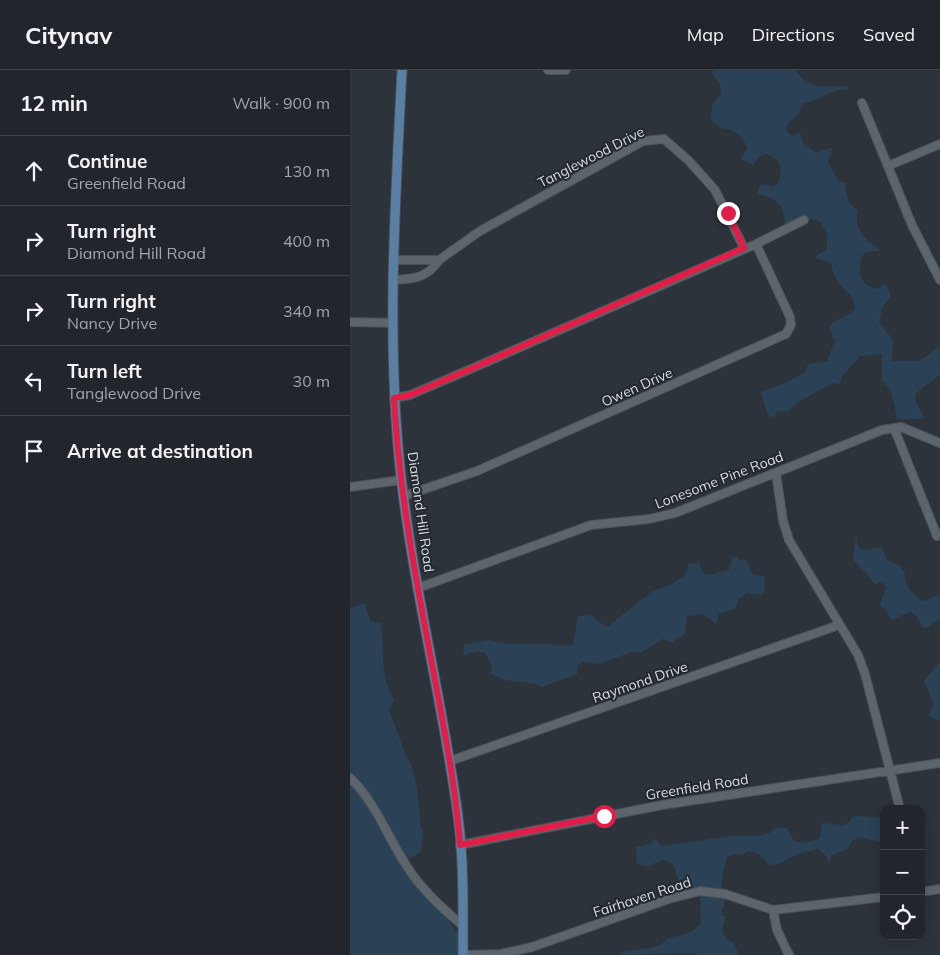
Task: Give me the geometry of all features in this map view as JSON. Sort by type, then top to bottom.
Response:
[{"type":"main road","name":"Diamond Hill Road","points":[[402,70],[394,260],[394,398],[401,480],[418,588],[450,761],[460,845],[463,955]]},
{"type":"street","points":[[548,70],[566,70]]},
{"type":"street","points":[[862,103],[914,231],[940,280]]},
{"type":"street","name":"Tanglewood Drive","points":[[394,280],[419,278],[434,269],[439,260],[492,224],[643,141],[657,138],[672,144],[709,182],[728,213],[744,248]]},
{"type":"street","points":[[888,166],[940,144]]},
{"type":"street","points":[[394,398],[410,395],[473,368],[756,244],[804,220]]},
{"type":"street","name":"Owen Drive","points":[[404,496],[477,471],[786,334],[791,325],[790,317],[756,244]]},
{"type":"street","points":[[394,260],[439,260]]},
{"type":"street","points":[[350,322],[393,323]]},
{"type":"street","points":[[894,428],[937,536]]},
{"type":"street","name":"Lonesome Pine Road","points":[[418,588],[575,530],[606,522],[661,517],[856,440],[894,428],[912,430],[940,443]]},
{"type":"street","points":[[776,472],[783,521],[789,540],[858,655],[874,703],[899,805]]},
{"type":"street","points":[[350,487],[401,480]]},
{"type":"street","name":"Raymond Drive","points":[[450,761],[839,625]]},
{"type":"street","name":"Greenfield Road","points":[[460,845],[662,805],[940,763]]},
{"type":"street","points":[[350,778],[365,795],[406,866],[428,892],[463,926]]},
{"type":"street","points":[[925,891],[940,889]]},
{"type":"street","name":"Fairhaven Road","points":[[468,955],[501,954],[532,947],[695,892],[725,894],[772,910],[880,897]]},
{"type":"street","points":[[772,910],[777,930],[789,955]]},
{"type":"shaded area","points":[[714,70],[796,70],[806,81],[812,84],[825,87],[847,86],[849,89],[836,91],[802,104],[798,115],[787,124],[787,131],[792,136],[800,132],[803,143],[816,153],[833,147],[828,162],[838,180],[845,183],[850,202],[858,210],[857,223],[862,234],[870,243],[881,250],[864,254],[860,263],[860,273],[862,280],[872,288],[877,289],[886,284],[891,296],[882,309],[879,322],[893,340],[892,361],[919,361],[940,346],[940,375],[916,393],[915,400],[925,419],[897,419],[891,390],[882,381],[882,354],[860,356],[841,378],[840,385],[833,383],[792,407],[789,411],[777,411],[774,417],[768,416],[761,393],[805,373],[808,364],[827,361],[835,341],[829,329],[831,325],[852,312],[855,308],[850,295],[838,282],[831,263],[816,258],[818,254],[827,250],[827,235],[821,222],[807,219],[798,222],[786,230],[784,215],[780,205],[771,198],[757,194],[761,183],[772,187],[778,183],[781,168],[778,161],[765,154],[759,157],[753,165],[741,159],[747,148],[740,137],[711,121],[712,105],[721,94],[720,84],[711,73]]},
{"type":"shaded area","points":[[856,536],[858,547],[864,550],[882,547],[887,560],[897,564],[905,572],[907,585],[920,599],[924,601],[940,594],[940,619],[932,623],[930,627],[923,628],[917,617],[910,612],[891,620],[886,609],[880,606],[887,587],[881,582],[875,585],[853,559]]},
{"type":"shaded area","points":[[736,556],[740,561],[746,559],[753,575],[764,576],[765,588],[762,595],[747,593],[738,600],[735,609],[719,614],[716,624],[703,614],[687,616],[685,634],[676,639],[674,643],[663,639],[640,653],[632,652],[599,664],[583,662],[578,666],[577,674],[542,687],[536,684],[510,681],[490,673],[492,666],[485,653],[477,651],[464,655],[463,645],[487,640],[503,643],[573,645],[578,616],[590,615],[607,627],[653,591],[670,585],[685,575],[689,563],[699,563],[702,572],[708,575],[729,570],[732,558]]},
{"type":"shaded area","points":[[365,603],[370,621],[381,624],[384,672],[389,690],[394,699],[389,710],[413,771],[417,790],[423,833],[421,852],[405,862],[459,935],[463,955],[350,955],[350,608]]},
{"type":"shaded area","points":[[940,664],[940,719],[938,720],[928,716],[934,704],[924,681]]},
{"type":"shaded area","points":[[853,816],[880,817],[880,842],[860,837],[852,841],[848,849],[832,855],[829,863],[826,856],[818,849],[797,854],[776,865],[767,864],[762,856],[751,851],[747,851],[742,855],[733,854],[727,857],[722,877],[721,895],[726,898],[721,914],[726,917],[722,929],[724,936],[735,945],[738,954],[742,955],[698,955],[694,953],[619,955],[621,952],[647,949],[659,945],[667,939],[691,932],[701,924],[700,896],[684,897],[673,863],[663,860],[648,866],[637,864],[636,847],[651,844],[654,838],[661,846],[732,836],[763,835],[770,833],[774,828],[787,828],[794,841],[803,843],[820,838],[822,823],[842,825],[850,822]]},
{"type":"route","points":[[604,816],[460,845],[450,761],[410,544],[396,436],[394,398],[410,395],[744,248],[728,213]]}]
